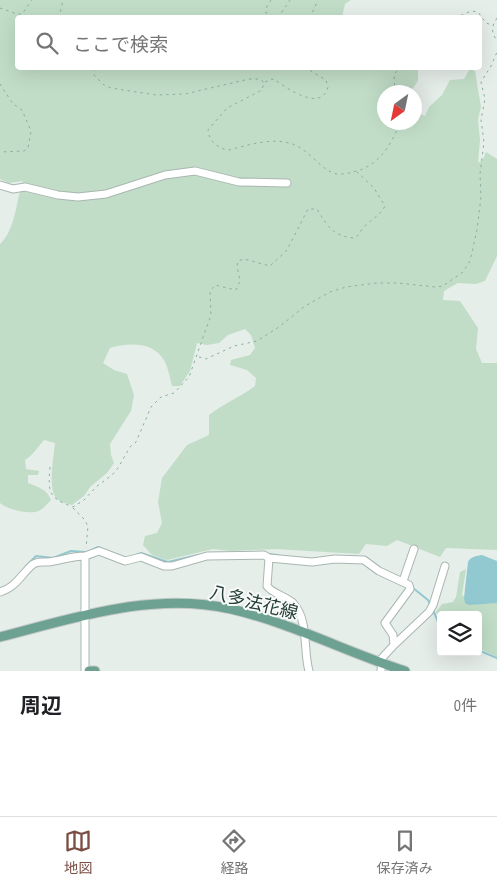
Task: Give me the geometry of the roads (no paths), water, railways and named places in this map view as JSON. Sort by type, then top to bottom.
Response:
[{"type":"main road","name":"八多法花線","points":[[0,637],[124,607],[154,603],[198,604],[245,612],[304,631],[381,666],[405,671]]},
{"type":"main road","points":[[87,671],[95,671]]},
{"type":"street","points":[[0,185],[13,190],[25,187],[58,195],[78,197],[106,194],[165,175],[195,171],[239,182],[287,183]]},
{"type":"street","points":[[403,581],[414,549]]},
{"type":"street","points":[[0,592],[8,590],[33,564],[40,561],[52,562],[101,551],[124,561],[141,557],[164,566],[172,566],[207,556],[264,555],[269,558],[312,562],[335,559],[364,560],[379,571],[409,585],[410,589],[385,624],[393,635],[394,645]]},
{"type":"street","points":[[85,556],[84,616],[87,671]]},
{"type":"street","points":[[269,558],[267,586],[270,590],[282,595],[294,604],[301,616],[306,661],[309,671]]},
{"type":"street","points":[[381,666],[382,658],[429,612],[445,566]]},
{"type":"water","points":[[482,555],[497,561],[497,603],[469,605],[465,603],[464,598],[468,562],[472,557]]},
{"type":"waterway","points":[[92,550],[98,547],[101,548]]},
{"type":"waterway","points":[[26,566],[36,556],[53,558],[71,551],[85,552]]},
{"type":"waterway","points":[[136,555],[141,553],[168,562],[198,555]]},
{"type":"waterway","points":[[208,553],[221,553]]},
{"type":"waterway","points":[[268,554],[278,555]]},
{"type":"waterway","points":[[337,556],[355,556]]},
{"type":"waterway","points":[[413,588],[428,600],[431,606]]},
{"type":"waterway","points":[[433,610],[437,620]]},
{"type":"waterway","points":[[482,652],[497,658]]}]
